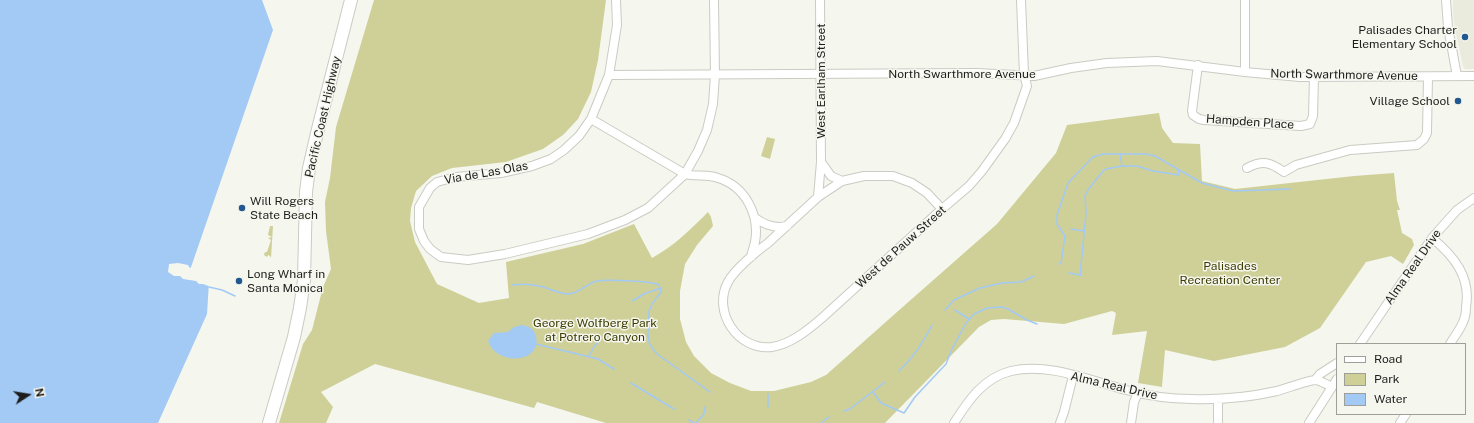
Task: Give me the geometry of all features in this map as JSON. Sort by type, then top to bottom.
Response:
[{"type":"highway","name":"Pacific Coast Highway","points":[[269,423],[294,337],[300,308],[304,280],[306,192],[309,168],[351,0]]},
{"type":"street","name":"Via de Las Olas","points":[[616,0],[617,25],[609,74],[591,119],[579,136],[564,150],[551,159],[532,166],[501,173],[456,177],[437,182],[430,188],[419,207],[419,229],[424,241],[430,249],[441,257],[468,260],[505,254],[588,234],[625,220],[648,208],[684,174]]},
{"type":"street","points":[[684,174],[698,151],[707,130],[713,104],[715,75],[714,0]]},
{"type":"street","name":"West Earlham Street","points":[[818,197],[821,162],[820,0]]},
{"type":"street","points":[[1021,0],[1024,74],[1027,86]]},
{"type":"street","points":[[1245,0],[1245,72]]},
{"type":"street","points":[[1446,0],[1448,27],[1457,76]]},
{"type":"street","name":"North Swarthmore Avenue","points":[[609,74],[715,75],[977,73],[1024,74],[1034,76],[1071,68],[1107,63],[1158,61],[1245,72],[1314,78],[1474,76]]},
{"type":"street","name":"Hampden Place","points":[[1198,65],[1192,111],[1193,115],[1204,120],[1306,126],[1310,124],[1312,120],[1314,78]]},
{"type":"street","name":"West de Pauw Street","points":[[751,257],[728,280],[722,298],[723,309],[732,329],[740,337],[760,346],[771,347],[782,344],[805,332],[822,318],[969,186],[995,154],[1014,123],[1027,86],[1034,76]]},
{"type":"street","points":[[1247,168],[1264,162],[1275,166],[1284,172],[1296,165],[1350,150],[1417,145],[1424,139],[1427,133],[1428,77]]},
{"type":"street","points":[[591,119],[684,174],[719,178],[731,184],[740,191],[747,200],[757,219],[761,222],[778,227],[788,225]]},
{"type":"street","points":[[821,162],[831,176],[842,181]]},
{"type":"street","points":[[751,257],[818,197],[842,181],[864,176],[892,176],[912,183],[927,193],[942,209]]},
{"type":"street","name":"Alma Real Drive","points":[[1361,343],[1432,238],[1457,210],[1474,198]]},
{"type":"street","points":[[751,257],[755,241],[757,219]]},
{"type":"street","points":[[1432,238],[1450,255],[1461,270],[1467,289],[1464,321],[1451,343]]},
{"type":"street","points":[[1466,312],[1474,315]]},
{"type":"street","points":[[1332,387],[1315,380],[1320,374],[1336,364]]},
{"type":"street","name":"Alma Real Drive","points":[[954,423],[969,399],[980,388],[992,379],[1009,371],[1027,368],[1045,369],[1157,397],[1192,399],[1218,399],[1278,391],[1315,380]]},
{"type":"street","points":[[1060,423],[1073,376]]},
{"type":"street","points":[[1309,423],[1336,381]]},
{"type":"street","points":[[1131,423],[1134,402],[1138,393]]},
{"type":"street","points":[[1218,399],[1218,423]]},
{"type":"shaded area","name":"Palisades Charter Elementary School","points":[[1453,0],[1474,0],[1474,69],[1465,69],[1463,66],[1455,29]]},
{"type":"green space","points":[[374,0],[606,0],[598,60],[591,92],[578,119],[563,135],[543,149],[506,162],[452,168],[432,176],[416,191],[411,208],[410,221],[415,242],[437,284],[479,303],[509,298],[506,262],[583,244],[634,224],[652,258],[675,243],[708,212],[713,226],[697,245],[685,264],[680,291],[680,319],[686,342],[694,356],[711,373],[730,383],[751,391],[774,391],[811,382],[826,375],[997,224],[1056,153],[1067,125],[1159,113],[1162,128],[1173,143],[1200,144],[1202,181],[1235,189],[1394,173],[1397,201],[1400,210],[1397,210],[1402,233],[1412,239],[1414,245],[1403,264],[1391,256],[1366,262],[1320,328],[1285,347],[1214,361],[1165,350],[1162,387],[1138,383],[1147,331],[1112,335],[1116,313],[1112,311],[1064,324],[1004,319],[991,320],[979,327],[885,423],[606,423],[537,402],[534,408],[375,364],[321,392],[333,407],[326,423],[279,423],[303,344],[312,330],[323,287],[331,269],[326,231],[325,202],[330,178],[336,127]]},
{"type":"green space","points":[[767,137],[775,139],[770,159],[761,156]]},
{"type":"green space","points":[[270,226],[273,226],[271,258],[268,255],[267,257],[264,255],[265,252],[267,252],[271,240],[268,238],[272,237],[268,235]]},
{"type":"water","points":[[0,0],[262,0],[273,30],[190,270],[209,282],[207,314],[158,423],[0,423]]},
{"type":"water","points":[[522,325],[531,328],[536,336],[536,345],[532,352],[526,356],[508,358],[500,355],[493,349],[488,341],[494,333],[508,332],[514,327]]},
{"type":"pier","points":[[178,263],[188,265],[211,280],[211,287],[199,284],[196,281],[183,279],[180,276],[174,276],[168,272],[169,264]]},
{"type":"waterway","points":[[1059,264],[1061,263],[1065,236],[1057,224],[1057,215],[1068,183],[1093,157],[1103,154],[1146,154],[1155,156],[1202,183],[1233,191],[1290,189]]},
{"type":"waterway","points":[[1120,154],[1122,166]]},
{"type":"waterway","points":[[1080,276],[1086,213],[1085,196],[1103,171],[1122,166],[1137,166],[1153,171],[1179,175],[1178,169]]},
{"type":"waterway","points":[[1071,229],[1084,231]]},
{"type":"waterway","points":[[1069,273],[1080,275]]},
{"type":"waterway","points":[[945,310],[954,300],[980,288],[1002,283],[1021,282],[1034,276]]},
{"type":"waterway","points":[[512,285],[536,285],[569,294],[577,292],[593,282],[602,280],[638,281],[659,285],[661,292],[652,304],[649,311],[649,342],[657,354],[710,392]]},
{"type":"waterway","points":[[209,287],[222,290],[235,296]]},
{"type":"waterway","points":[[632,301],[646,293],[661,288]]},
{"type":"waterway","points":[[873,392],[881,403],[904,413],[915,397],[946,364],[966,323],[974,314],[987,308],[1002,307],[1037,324]]},
{"type":"waterway","points":[[955,310],[969,319]]},
{"type":"waterway","points":[[899,371],[918,350],[932,325]]},
{"type":"waterway","points":[[589,356],[595,345],[601,340]]},
{"type":"waterway","points":[[536,344],[598,359],[614,369]]},
{"type":"waterway","points":[[844,411],[850,409],[885,382]]},
{"type":"waterway","points":[[631,383],[674,409]]},
{"type":"waterway","points":[[768,394],[768,407]]},
{"type":"waterway","points":[[696,423],[704,414],[705,407]]},
{"type":"waterway","points":[[821,423],[829,417]]},
{"type":"waterway","points":[[689,420],[694,423]]},
{"type":"place","name":"Palisades Charter Elementary School","points":[[1465,37]]},
{"type":"place","name":"Village School","points":[[1458,101]]},
{"type":"place","name":"Will Rogers State Beach","points":[[242,208]]},
{"type":"place","name":"Long Wharf in Santa Monica","points":[[239,281]]},
{"type":"park label","name":"Palisades Recreation Center","points":[[1230,273]]},
{"type":"park label","name":"George Wolfberg Park at Potrero Canyon","points":[[595,330]]}]
